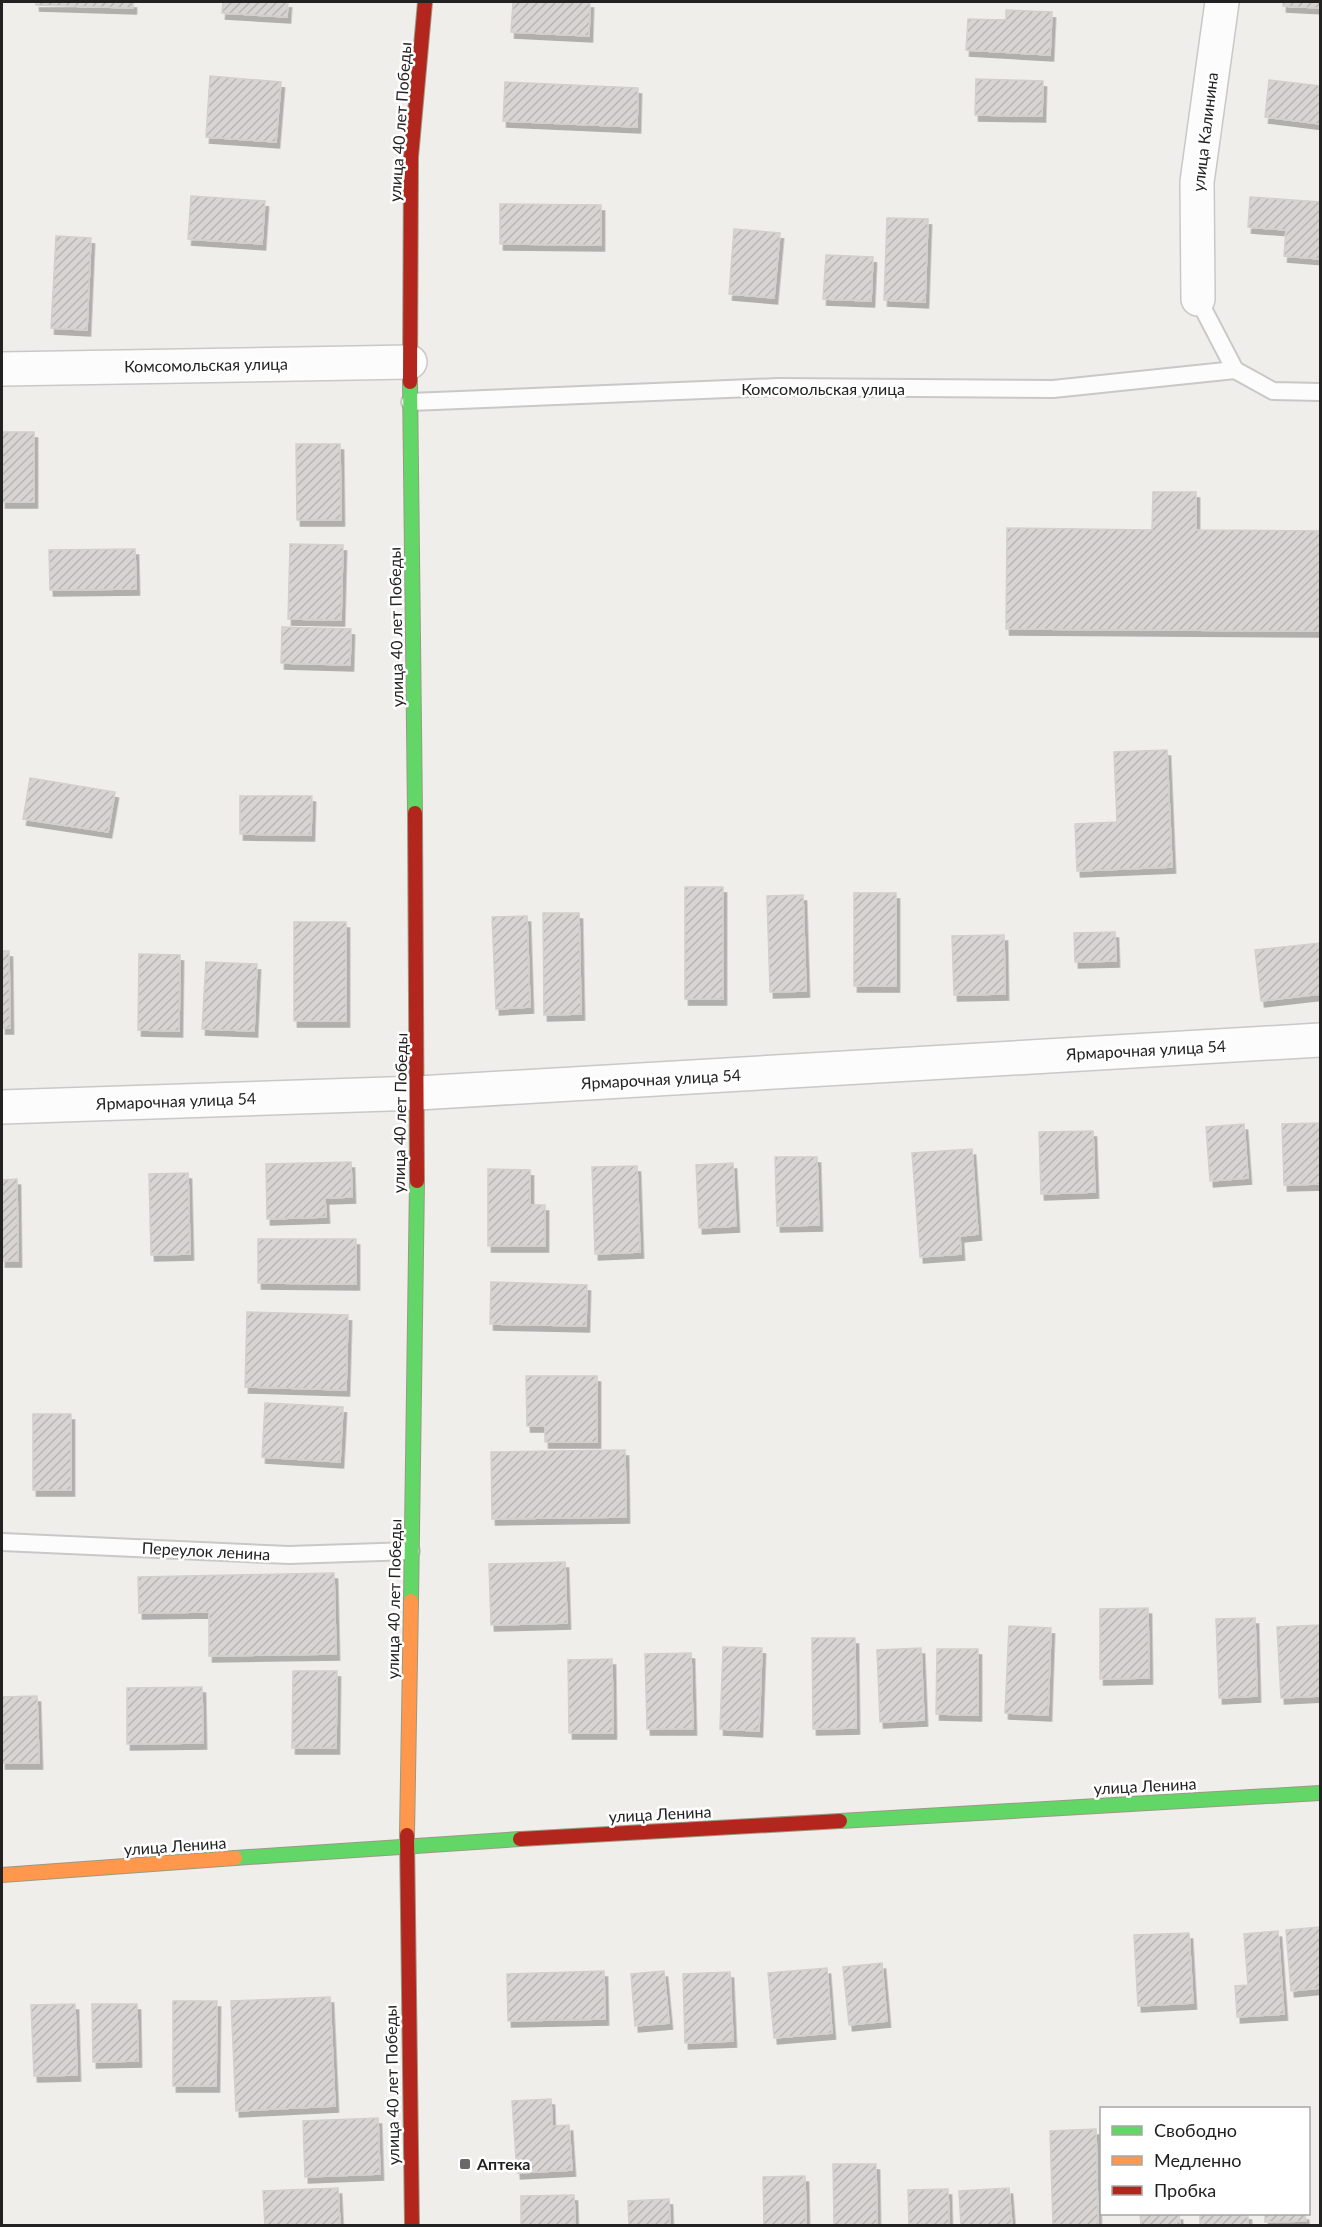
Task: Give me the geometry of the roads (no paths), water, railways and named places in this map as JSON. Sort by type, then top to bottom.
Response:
[{"type":"main road","name":"улица 40 лет Победы","points":[[412,2226],[407,1846],[418,1093],[410,402],[411,157],[425,2]]},
{"type":"main road","name":"улица Ленина","points":[[2,1875],[407,1846],[1320,1793]]},
{"type":"street","name":"улица Калинина","points":[[1198,299],[1197,182],[1222,2]]},
{"type":"street","name":"Комсомольская улица","points":[[2,369],[410,362]]},
{"type":"street","name":"Ярмарочная улица 54","points":[[2,1107],[418,1093],[1320,1040]]},
{"type":"lane","points":[[1198,299],[1235,370],[1273,391],[1320,392]]},
{"type":"lane","name":"Комсомольская улица","points":[[410,402],[778,387],[1053,389],[1235,370]]},
{"type":"lane","name":"Переулок ленина","points":[[2,1542],[289,1555],[411,1551]]},
{"type":"place","name":"Аптека","points":[[465,2164]]}]
